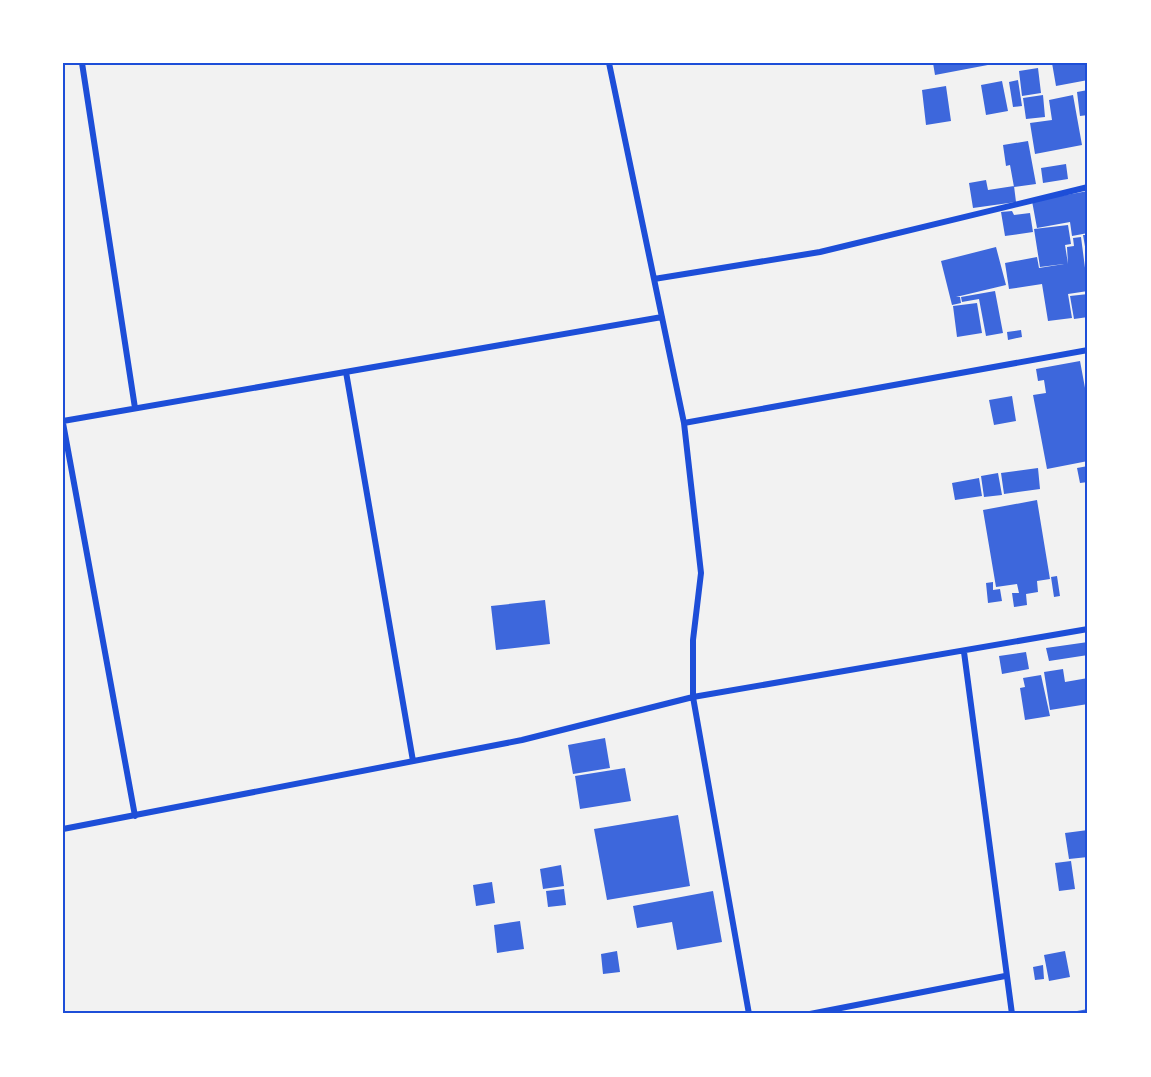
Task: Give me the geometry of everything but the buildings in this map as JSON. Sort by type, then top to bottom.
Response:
[{"type":"street","points":[[82,63],[135,408]]},
{"type":"street","points":[[609,63],[684,423],[701,573],[693,639],[693,698],[749,1014]]},
{"type":"street","points":[[654,279],[820,252],[1088,188]]},
{"type":"street","points":[[135,816],[63,422],[662,317]]},
{"type":"street","points":[[684,423],[1088,350]]},
{"type":"street","points":[[346,372],[413,761]]},
{"type":"street","points":[[63,829],[522,740],[693,698],[1088,629]]},
{"type":"street","points":[[964,652],[1005,976],[1012,1014]]},
{"type":"street","points":[[810,1014],[1005,976]]}]
